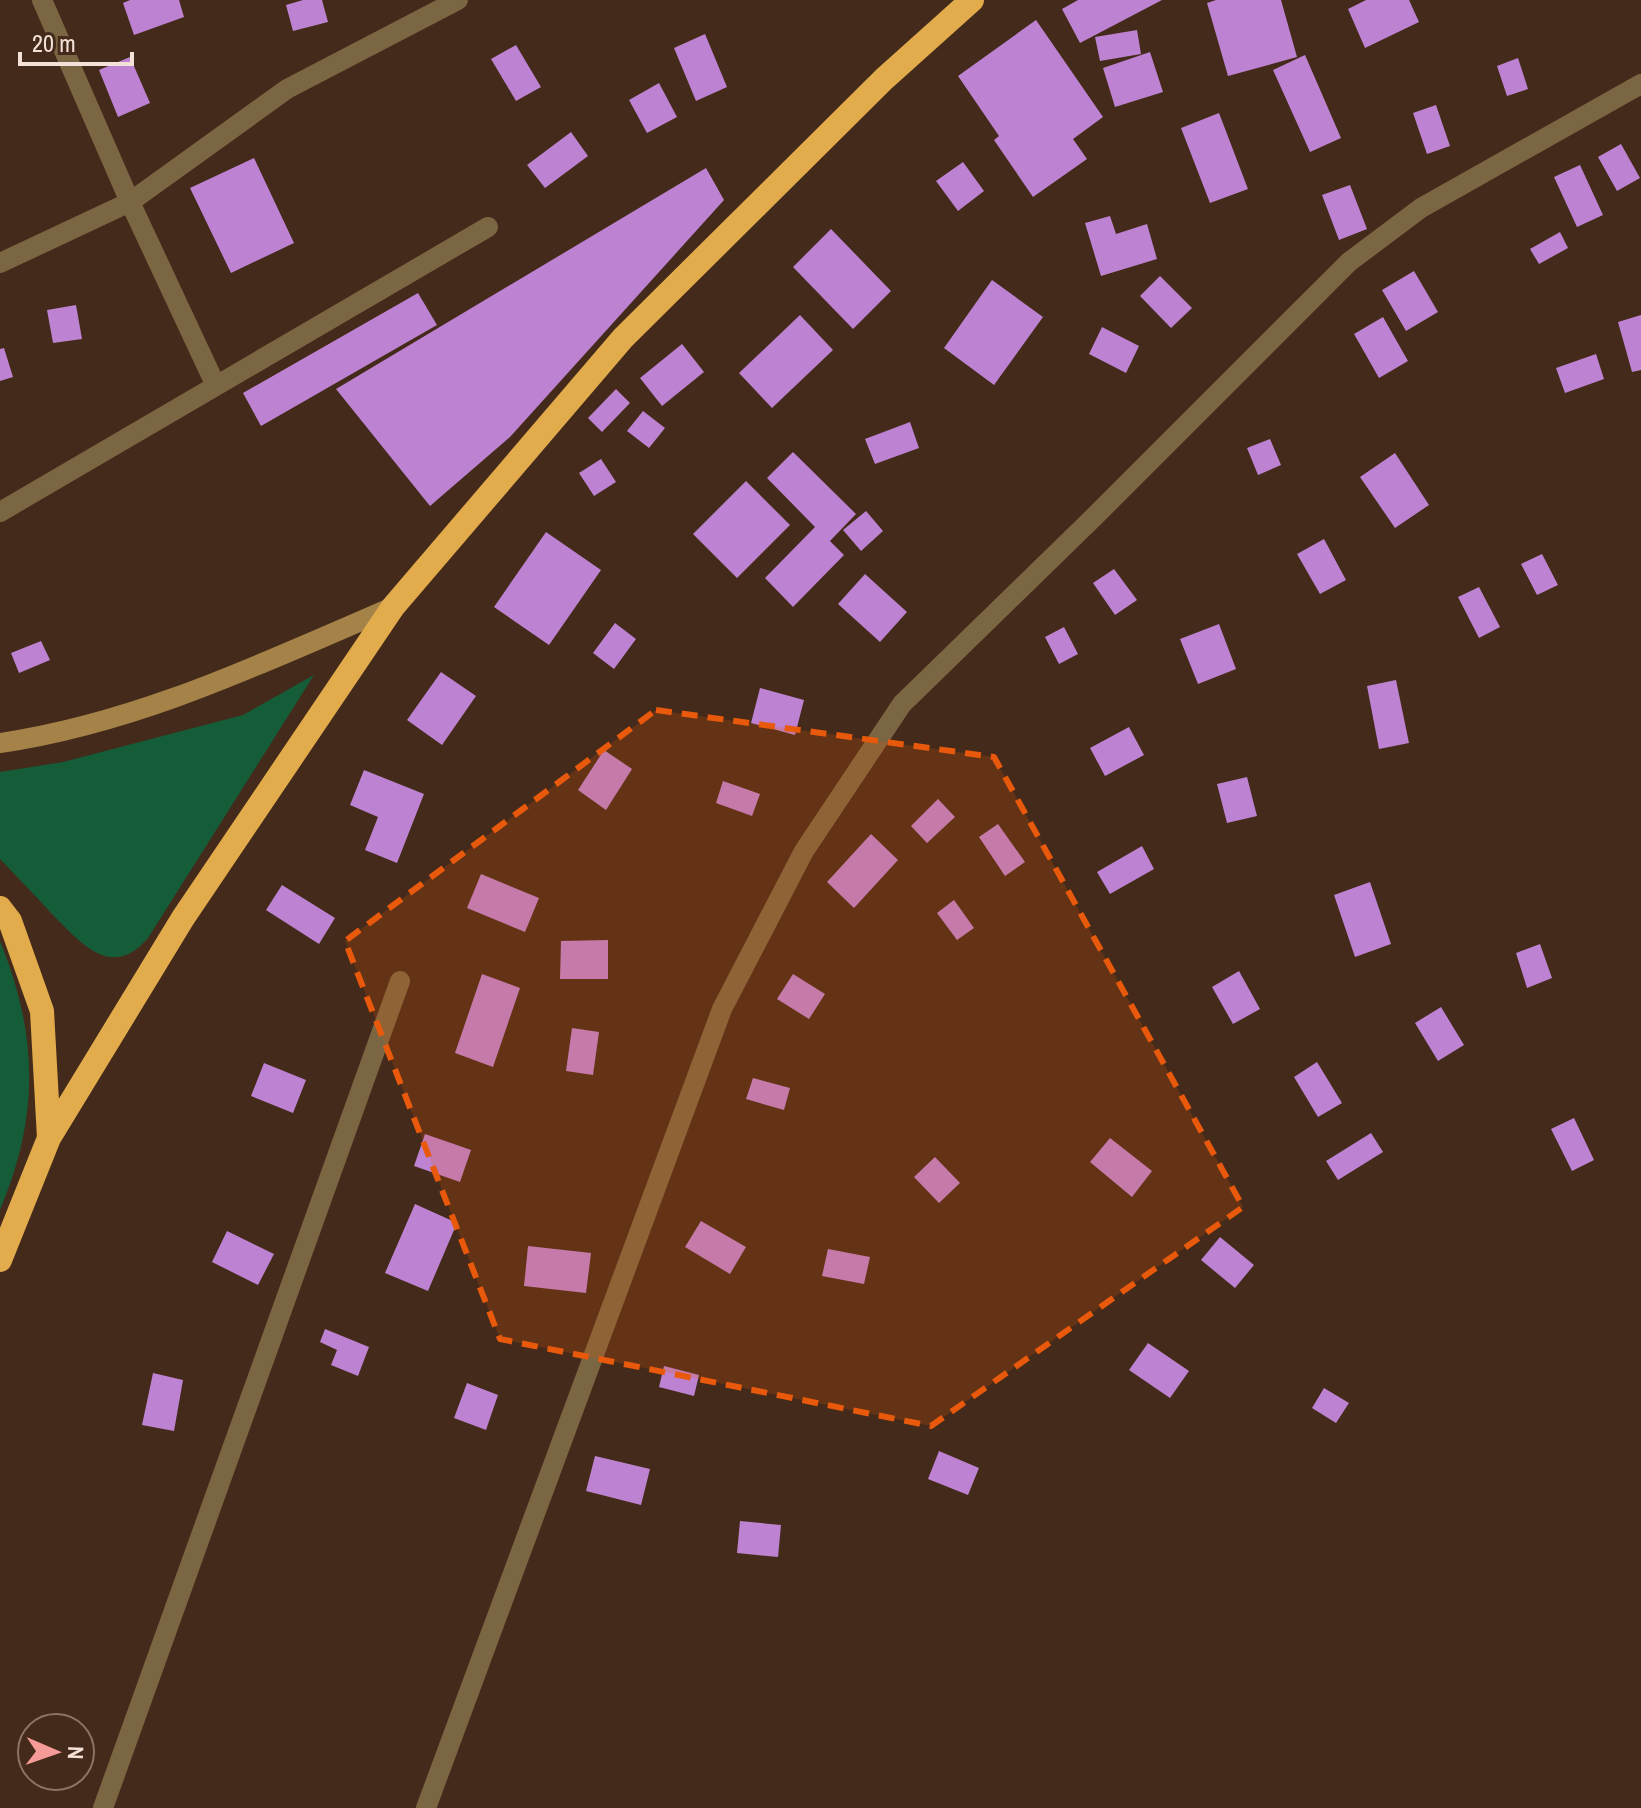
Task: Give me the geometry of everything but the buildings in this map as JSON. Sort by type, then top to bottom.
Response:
[{"type":"highway","points":[[0,1260],[49,1138],[183,918],[393,607],[623,338],[884,79],[972,0]]},
{"type":"highway","points":[[0,908],[10,921],[42,1011],[49,1138]]},
{"type":"main road","points":[[0,743],[49,736],[190,694],[393,607]]},
{"type":"street","points":[[42,0],[130,202],[216,386]]},
{"type":"street","points":[[0,263],[130,202],[287,89],[458,0]]},
{"type":"street","points":[[426,1808],[722,1009],[804,851],[902,704],[1349,262],[1421,208],[1641,84]]},
{"type":"street","points":[[0,512],[488,227]]},
{"type":"street","points":[[103,1808],[400,981]]},
{"type":"highlighted area","points":[[656,710],[994,757],[1243,1207],[931,1426],[500,1339],[345,941]]},
{"type":"green space","points":[[314,675],[148,938],[134,951],[109,957],[85,946],[0,859],[0,772],[63,762],[243,715]]},
{"type":"green space","points":[[0,941],[22,1009],[29,1075],[28,1108],[22,1141],[0,1210]]}]
